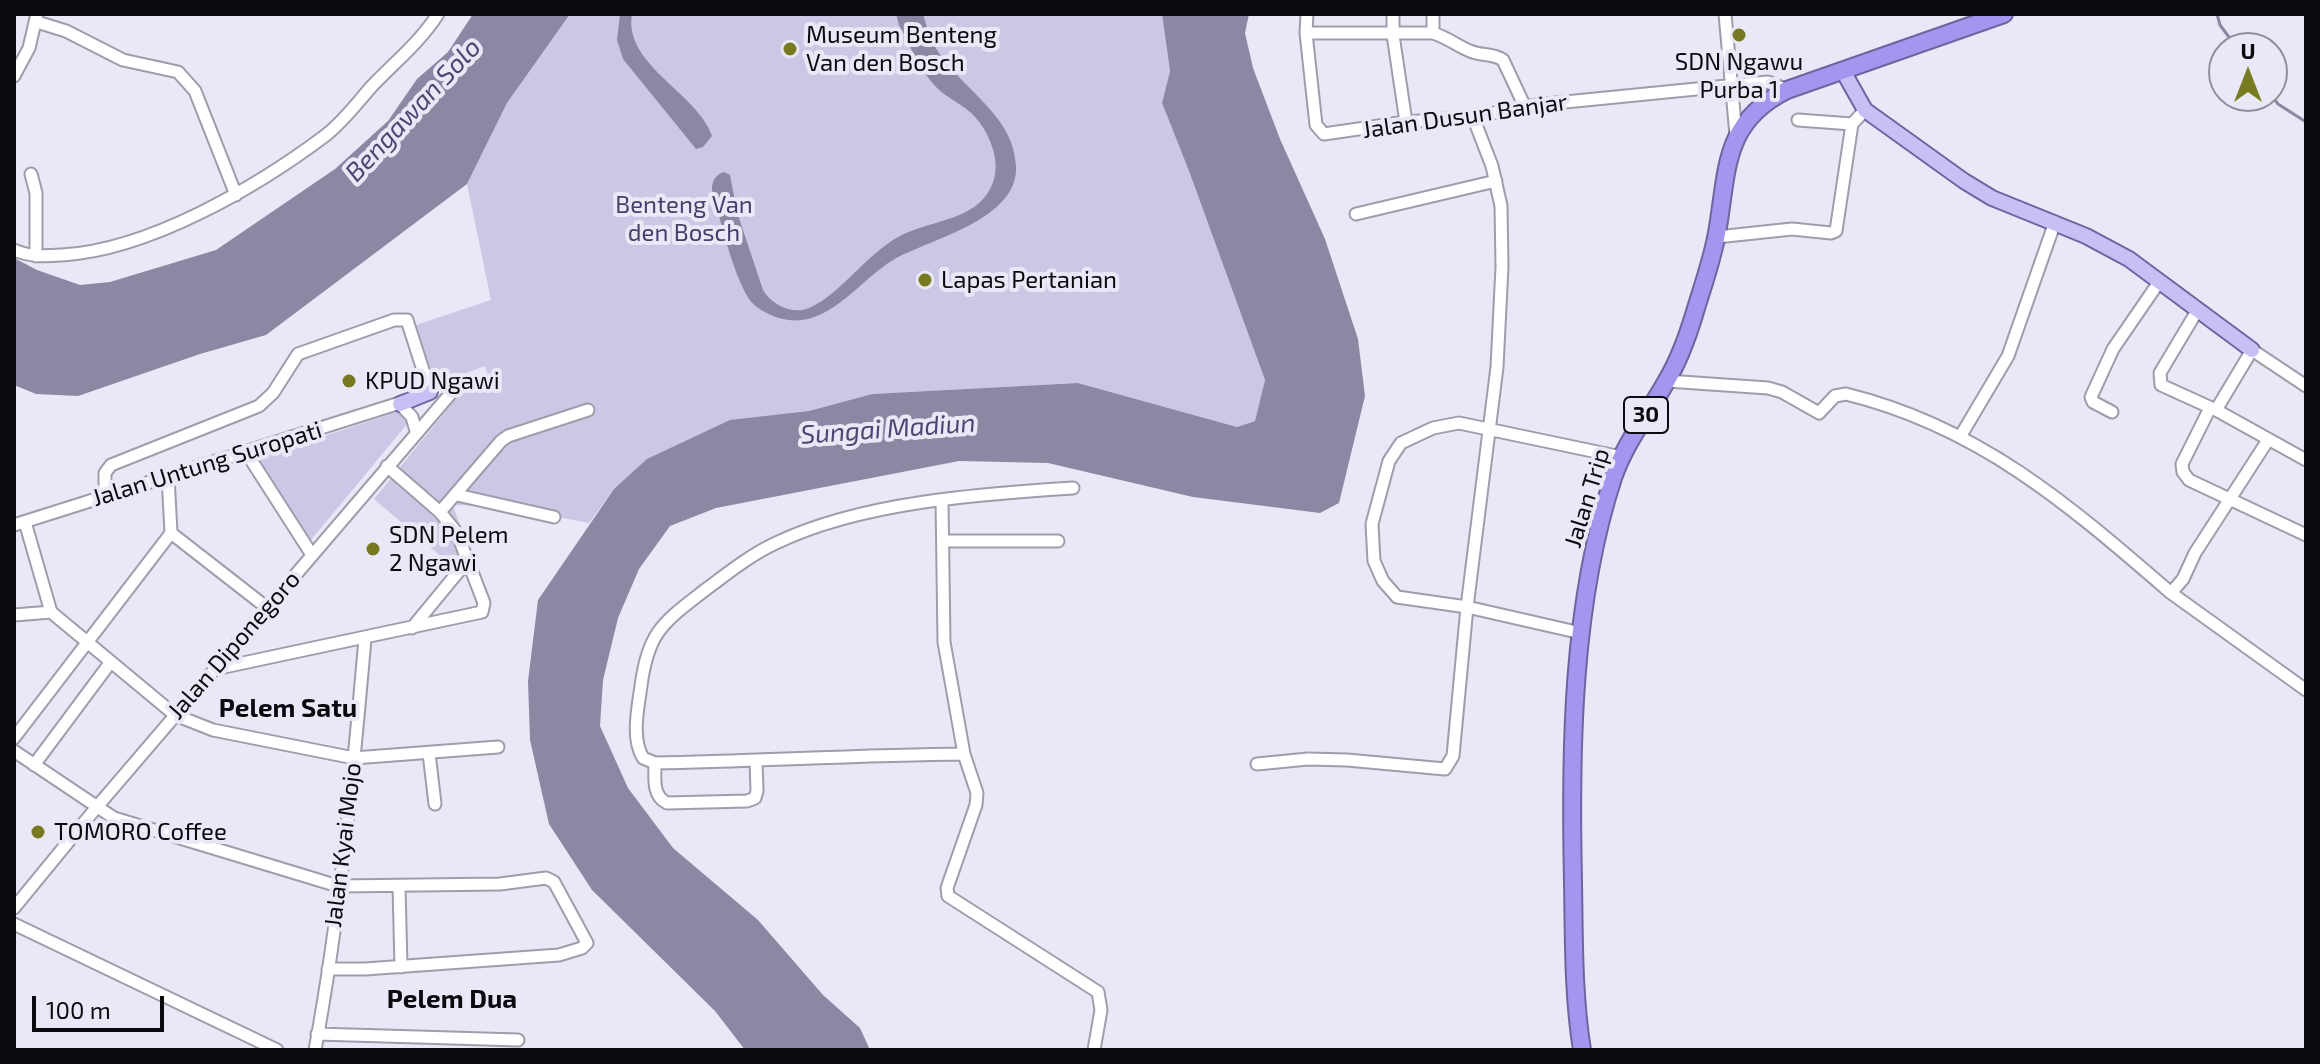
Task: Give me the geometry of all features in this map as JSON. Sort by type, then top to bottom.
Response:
[{"type":"highway","name":"Jalan Trip","points":[[1582,1050],[1578,1027],[1572,823],[1581,633],[1602,521],[1621,457],[1667,381],[1690,327],[1717,237],[1736,135],[1761,104],[1787,90],[2004,14]]},
{"type":"main road","points":[[1843,71],[1865,110],[1964,181],[1992,198],[2055,222],[2129,259],[2252,350]]},
{"type":"main road","name":"Jalan Untung Suropati","points":[[400,404],[430,392]]},
{"type":"street","points":[[14,250],[36,256],[104,249],[193,216],[236,195],[340,123],[399,61],[438,14]]},
{"type":"street","name":"Jalan Dusun Banjar","points":[[1307,14],[1306,33],[1316,125],[1320,132],[1331,135],[1406,122],[1473,117],[1525,107],[1768,82],[1787,90]]},
{"type":"street","points":[[1393,14],[1393,35],[1406,122]]},
{"type":"street","points":[[1433,14],[1433,33]]},
{"type":"street","points":[[1725,14],[1736,135]]},
{"type":"street","points":[[14,76],[29,48],[37,18],[123,60],[167,68],[185,77],[195,91],[236,195]]},
{"type":"street","points":[[1306,33],[1433,33],[1448,37],[1475,53],[1500,57],[1525,107]]},
{"type":"street","points":[[1717,237],[1792,229],[1834,233],[1839,221],[1852,124],[1865,110]]},
{"type":"street","points":[[1257,764],[1308,759],[1347,760],[1445,769],[1453,756],[1467,607],[1497,367],[1502,267],[1501,206],[1496,181],[1473,117]]},
{"type":"street","points":[[1798,120],[1852,124]]},
{"type":"street","points":[[31,174],[36,193],[36,256]]},
{"type":"street","points":[[1356,214],[1496,181]]},
{"type":"street","points":[[1960,437],[2008,356],[2055,222]]},
{"type":"street","points":[[2112,412],[2093,402],[2091,397],[2113,349],[2159,282]]},
{"type":"street","points":[[2197,311],[2159,377],[2165,388],[2213,409],[2306,460]]},
{"type":"street","points":[[105,496],[105,473],[111,465],[259,406],[273,393],[298,354],[394,320],[407,320],[430,392]]},
{"type":"street","points":[[2306,386],[2252,350],[2182,464],[2189,480],[2306,535]]},
{"type":"street","points":[[1667,381],[1768,388],[1782,392],[1819,413],[1835,396],[1846,394],[1915,415],[1960,437],[2043,486],[2171,593],[2306,690]]},
{"type":"street","name":"Jalan Untung Suropati","points":[[430,392],[458,385]]},
{"type":"street","name":"Jalan Diponegoro","points":[[14,908],[266,607],[458,385]]},
{"type":"street","points":[[400,404],[412,417],[416,431]]},
{"type":"street","name":"Jalan Untung Suropati","points":[[19,523],[400,404]]},
{"type":"street","points":[[440,512],[494,447],[508,436],[588,410]]},
{"type":"street","points":[[1581,633],[1467,607],[1397,597],[1383,581],[1374,561],[1372,524],[1389,461],[1401,443],[1450,423],[1490,428],[1621,457]]},
{"type":"street","points":[[2171,593],[2183,579],[2195,553],[2268,440]]},
{"type":"street","points":[[246,452],[312,555]]},
{"type":"street","points":[[214,670],[482,612],[484,603],[457,533],[440,512],[387,466]]},
{"type":"street","points":[[14,738],[171,533],[168,476]]},
{"type":"street","points":[[964,754],[756,761],[647,761],[639,752],[637,739],[643,668],[652,642],[665,621],[737,566],[777,542],[849,518],[942,500],[1073,488]]},
{"type":"street","points":[[457,495],[554,517]]},
{"type":"street","points":[[942,500],[944,642],[964,754],[973,776],[976,805],[947,888],[948,896],[1098,992],[1101,1010],[1094,1050]]},
{"type":"street","points":[[19,523],[51,612],[175,715],[213,730],[354,758],[498,747]]},
{"type":"street","points":[[171,533],[266,607]]},
{"type":"street","points":[[943,541],[1058,541]]},
{"type":"street","points":[[412,629],[468,560]]},
{"type":"street","points":[[14,615],[51,612]]},
{"type":"street","name":"Jalan Kyai Mojo","points":[[315,1050],[354,758],[365,639]]},
{"type":"street","points":[[34,765],[110,663]]},
{"type":"street","points":[[14,751],[96,808],[125,822],[338,886],[500,884],[546,878],[554,882],[587,943],[582,948],[559,955],[401,967],[328,969]]},
{"type":"street","points":[[429,753],[435,804]]},
{"type":"street","points":[[655,763],[656,792],[661,801],[667,803],[747,801],[755,798],[756,761]]},
{"type":"street","points":[[399,886],[401,967]]},
{"type":"street","points":[[14,924],[277,1050]]},
{"type":"street","points":[[317,1034],[518,1040]]},
{"type":"green space","name":"Benteng Van den Bosch","points":[[570,14],[1162,14],[1170,71],[1162,103],[1265,380],[1255,421],[1237,427],[1078,383],[872,394],[809,411],[614,489],[589,523],[500,506],[453,505],[470,555],[457,570],[374,499],[460,394],[490,384],[485,366],[430,387],[416,325],[491,300],[467,184],[507,103]]},
{"type":"green space","points":[[400,411],[408,423],[306,546],[252,460]]},
{"type":"water","name":"Bengawan Solo","points":[[473,14],[570,14],[507,103],[467,184],[266,335],[78,396],[36,394],[14,385],[14,258],[80,285],[110,282],[216,250],[335,169],[388,121],[417,79],[448,52]]},
{"type":"water","points":[[620,14],[632,14],[632,32],[639,49],[704,121],[712,136],[703,147],[696,149],[623,59],[617,40]]},
{"type":"water","points":[[896,14],[923,14],[931,40],[943,58],[995,115],[1013,147],[1016,166],[1013,185],[1003,201],[988,214],[893,260],[826,312],[796,320],[771,315],[752,302],[737,275],[712,190],[713,181],[718,175],[724,172],[730,175],[737,212],[763,290],[777,304],[796,310],[821,302],[900,236],[967,211],[988,193],[994,179],[996,163],[985,130],[971,113],[931,81],[911,50]]},
{"type":"water","name":"Sungai Madiun","points":[[1162,14],[1249,14],[1245,33],[1253,68],[1280,139],[1325,239],[1358,339],[1365,396],[1339,503],[1320,513],[1193,497],[1048,463],[959,461],[716,508],[670,526],[639,569],[618,618],[603,680],[600,726],[628,788],[673,848],[758,920],[823,995],[860,1028],[870,1050],[745,1050],[715,1011],[592,890],[549,824],[530,740],[528,681],[538,600],[614,489],[647,459],[730,420],[809,411],[872,394],[1078,383],[1237,427],[1255,421],[1265,380],[1162,103],[1170,71]]},
{"type":"waterway","points":[[2217,14],[2225,32]]},
{"type":"waterway","points":[[2288,110],[2306,122]]},
{"type":"place","name":"SDN Ngawu Purba 1","points":[[1739,35]]},
{"type":"place","name":"Museum Benteng Van den Bosch","points":[[790,49]]},
{"type":"place","name":"Lapas Pertanian","points":[[925,280]]},
{"type":"place","name":"KPUD Ngawi","points":[[349,381]]},
{"type":"place","name":"SDN Pelem 2 Ngawi","points":[[373,549]]},
{"type":"place","name":"TOMORO Coffee","points":[[38,832]]},
{"type":"district","name":"Pelem Satu","points":[[288,708]]},
{"type":"district","name":"Pelem Dua","points":[[452,999]]}]
